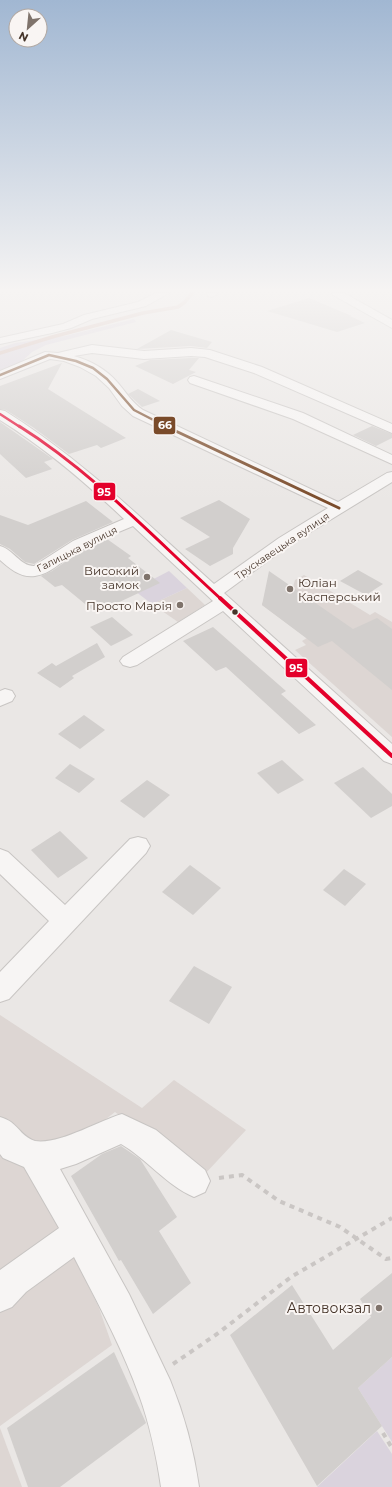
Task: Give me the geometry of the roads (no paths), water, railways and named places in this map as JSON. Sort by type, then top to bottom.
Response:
[{"type":"street","points":[[0,375],[31,362]]},
{"type":"street","points":[[79,362],[103,375],[114,386],[120,398],[138,413],[339,508]]},
{"type":"street","points":[[237,362],[258,370],[392,429]]},
{"type":"street","points":[[194,380],[263,402],[298,416],[392,460]]},
{"type":"street","points":[[0,414],[45,442],[68,461],[135,520],[392,756]]},
{"type":"street","name":"Трускавецька вулиця","points":[[130,661],[219,597],[285,541],[339,508],[388,483]]},
{"type":"street","name":"Галицька вулиця","points":[[0,551],[24,570],[40,570],[48,566],[62,554],[135,520]]},
{"type":"street","points":[[0,990],[138,846]]},
{"type":"street","points":[[0,859],[65,921]]},
{"type":"street","points":[[12,1148],[58,1154],[76,1149],[106,1134],[122,1129],[145,1141],[194,1181]]},
{"type":"street","points":[[12,1148],[44,1170],[117,1306],[158,1393],[177,1464],[180,1487]]},
{"type":"street","points":[[0,1294],[14,1280],[79,1233]]},
{"type":"place","name":"Високий замок","points":[[147,577]]},
{"type":"place","name":"Юліан Касперський","points":[[290,589]]},
{"type":"place","name":"Просто Марія","points":[[180,605]]},
{"type":"place","name":"Автовокзал","points":[[379,1308]]}]
